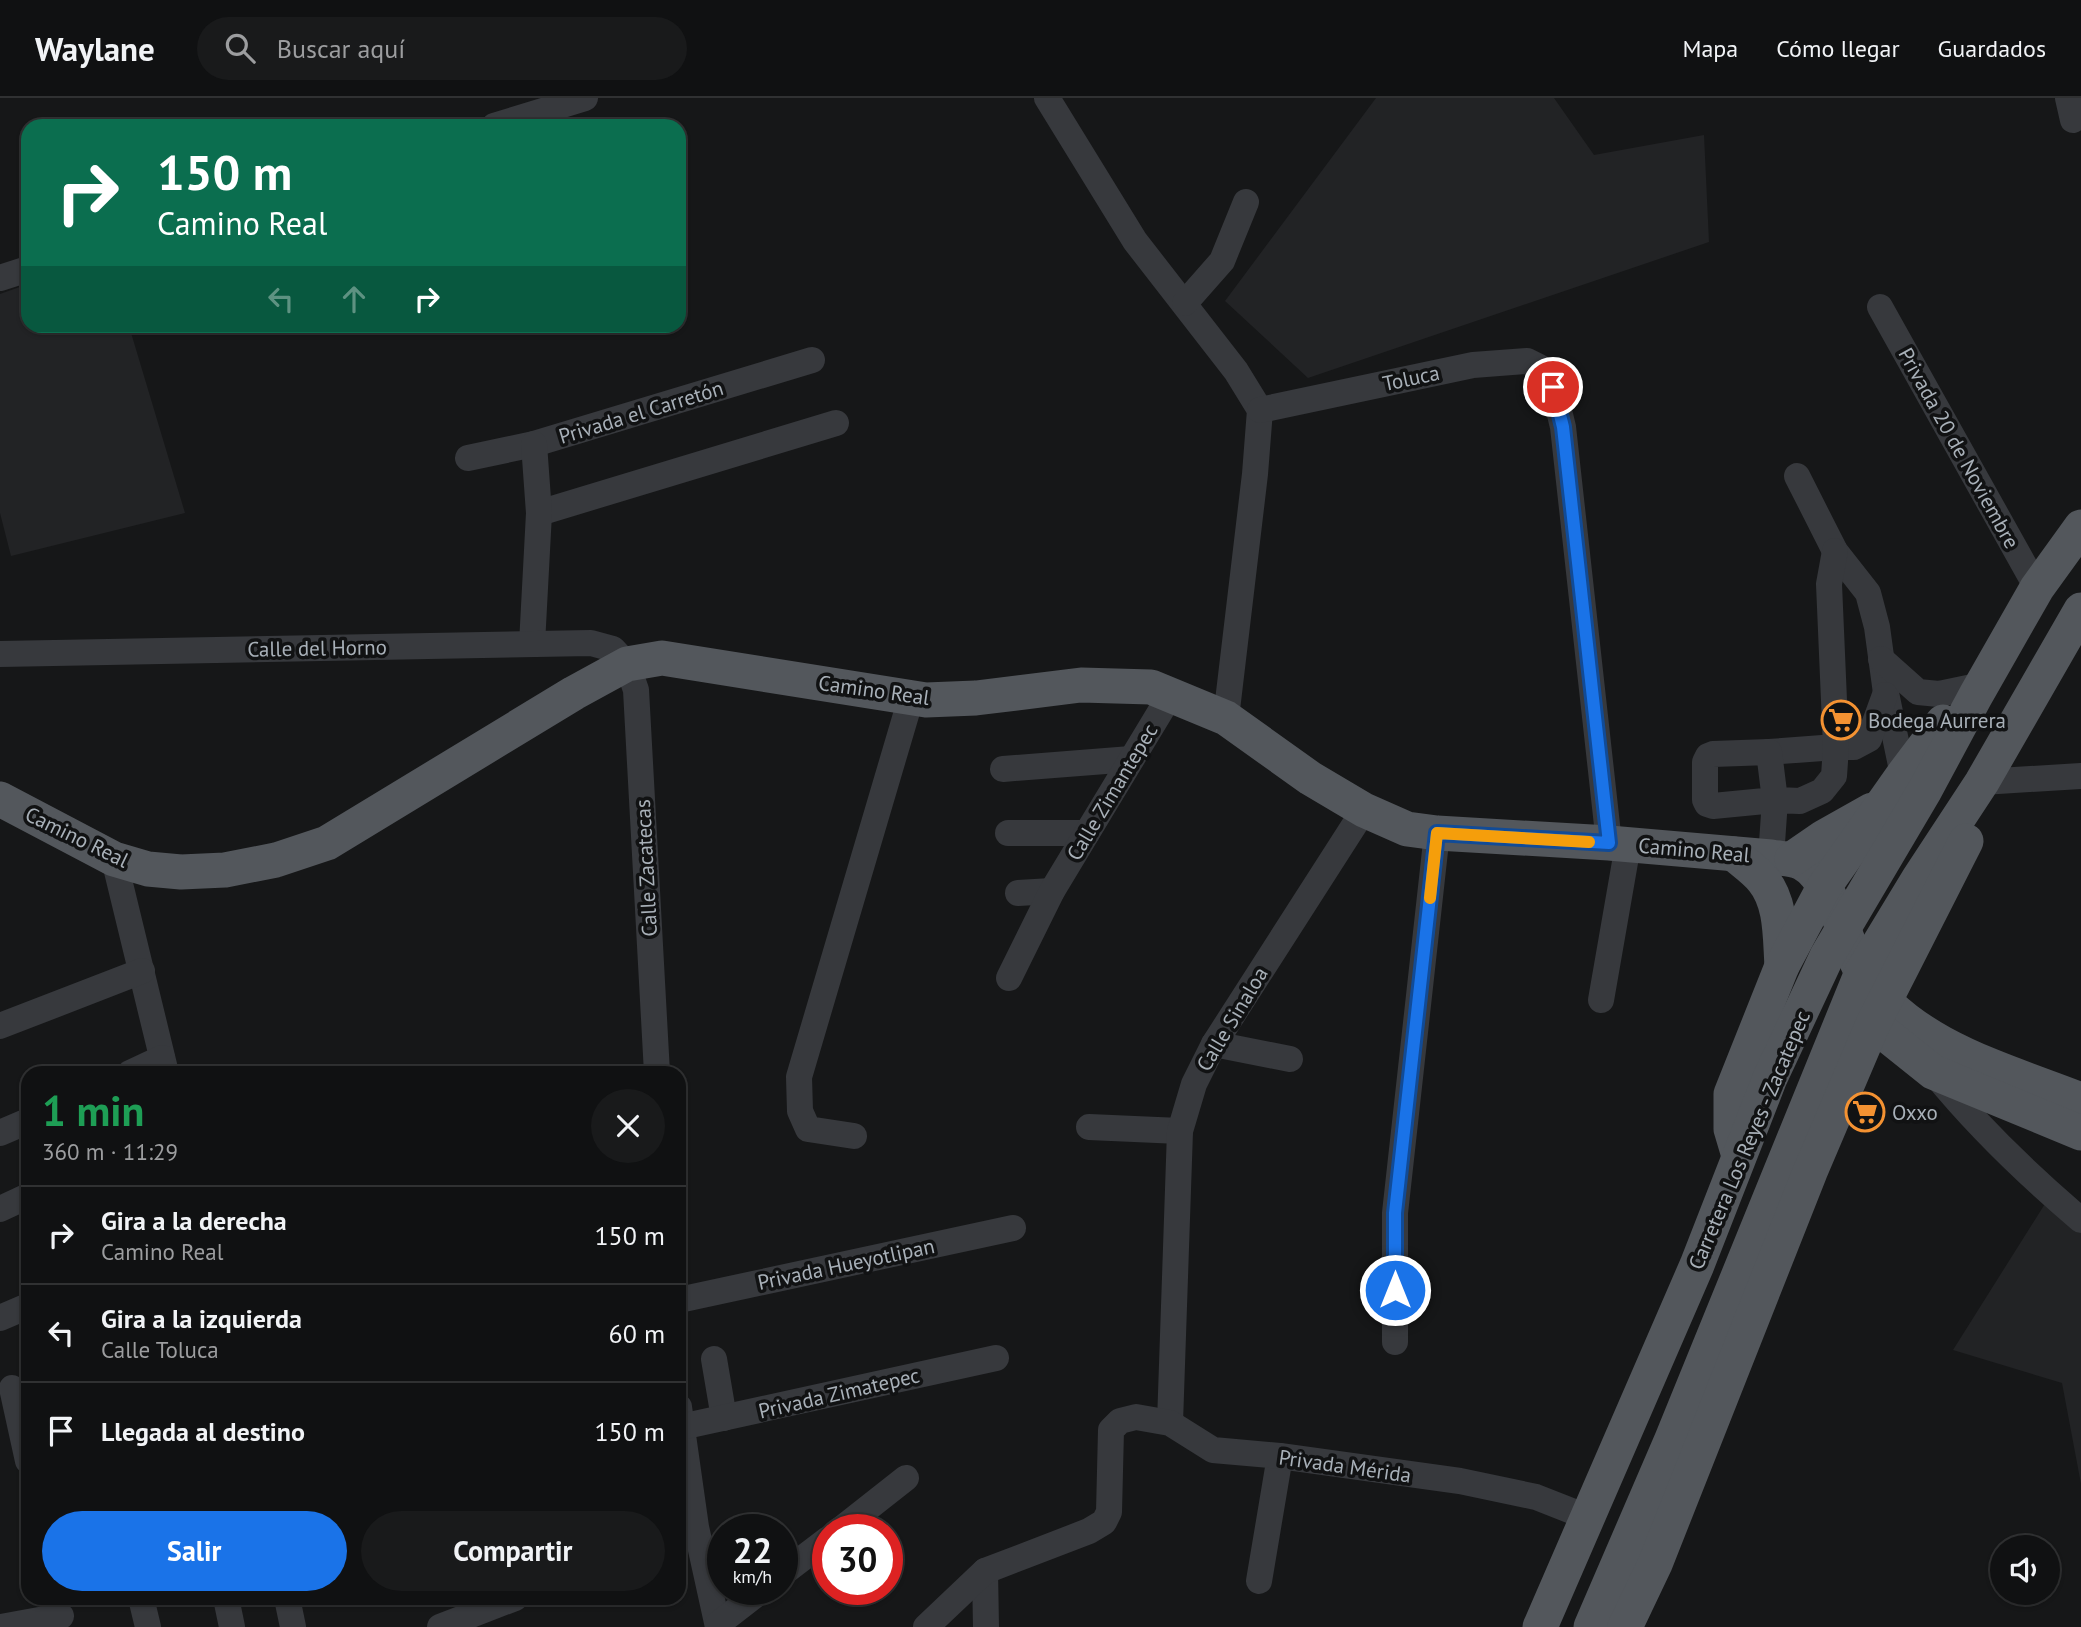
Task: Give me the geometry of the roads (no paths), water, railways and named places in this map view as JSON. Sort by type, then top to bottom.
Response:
[{"type":"main road","name":"Carretera Los Reyes - Zacatepec","points":[[1540,1627],[1697,1265],[1770,1078],[1835,942],[1925,790],[2037,588],[2081,527]]},
{"type":"main road","name":"Carretera Los Reyes - Zacatepec","points":[[1591,1627],[1737,1280],[1867,999],[1919,878],[2068,651],[2081,610]]},
{"type":"main road","name":"Camino Real","points":[[0,799],[114,859],[148,869],[181,872],[225,870],[276,860],[327,843],[574,693],[627,664],[662,659],[926,700],[976,698],[1081,685],[1151,687],[1226,718],[1310,778],[1364,810],[1407,829],[1781,858],[1790,874],[1817,900],[1835,942],[1867,999]]},
{"type":"main road","points":[[1739,1156],[1731,1129],[1731,1094],[1782,966],[1817,900],[1903,775],[1942,723],[1979,690]]},
{"type":"main road","points":[[1781,858],[1882,805]]},
{"type":"main road","points":[[1734,854],[1763,879],[1772,895],[1780,927],[1782,966]]},
{"type":"main road","points":[[1867,999],[1933,1072],[2081,1124]]},
{"type":"main road","points":[[1867,999],[2081,1124]]},
{"type":"main road","points":[[1625,1627],[1655,1564],[1810,1171],[1867,999]]},
{"type":"street","points":[[518,119],[585,98]]},
{"type":"street","points":[[1047,98],[1135,241],[1236,371],[1260,410],[1226,718]]},
{"type":"street","points":[[1185,303],[1222,261],[1246,202]]},
{"type":"street","points":[[0,278],[21,272]]},
{"type":"street","name":"Privada 20 de Noviembre","points":[[1880,307],[2037,588]]},
{"type":"street","name":"Privada el Carretón","points":[[468,458],[534,444],[812,360]]},
{"type":"street","name":"Toluca","points":[[1260,410],[1473,365],[1527,361],[1539,367],[1553,387],[1563,427],[1618,844]]},
{"type":"street","points":[[540,513],[836,423]]},
{"type":"street","points":[[532,644],[540,513],[534,444]]},
{"type":"street","points":[[1797,476],[1835,551],[1868,593],[1877,627],[1886,693],[1903,775]]},
{"type":"street","points":[[1835,551],[1829,584],[1836,747],[1834,776],[1822,791],[1800,801],[1775,800],[1713,806],[1707,804],[1705,762],[1708,756],[1713,754],[1836,747],[1854,747],[1869,739],[1886,693]]},
{"type":"street","name":"Calle del Horno","points":[[0,654],[591,643],[613,649],[627,664]]},
{"type":"street","points":[[1881,659],[1918,692],[1939,694],[1979,690]]},
{"type":"street","name":"Calle Zacatecas","points":[[627,664],[636,690],[657,1066]]},
{"type":"street","name":"Calle Zimantepec","points":[[1009,978],[1052,891],[1171,694]]},
{"type":"street","points":[[854,1136],[808,1129],[800,1111],[799,1077],[911,698]]},
{"type":"street","points":[[1769,752],[1781,858]]},
{"type":"street","points":[[1003,769],[1131,759]]},
{"type":"street","points":[[1973,795],[2081,776]]},
{"type":"street","name":"Calle Sinaloa","points":[[1170,1423],[1180,1131],[1194,1084],[1214,1044],[1364,810]]},
{"type":"street","points":[[1008,833],[1087,833]]},
{"type":"street","points":[[1395,1342],[1395,1213],[1437,833]]},
{"type":"street","points":[[1601,1000],[1618,844]]},
{"type":"street","points":[[114,859],[164,1065]]},
{"type":"street","points":[[1018,893],[1052,891]]},
{"type":"street","points":[[0,1026],[142,971]]},
{"type":"street","points":[[1214,1044],[1290,1059]]},
{"type":"street","points":[[1933,1072],[2017,1163],[2081,1220]]},
{"type":"street","points":[[0,1133],[21,1124]]},
{"type":"street","points":[[1089,1127],[1180,1131]]},
{"type":"street","points":[[0,1209],[21,1199]]},
{"type":"street","name":"Privada Hueyotlipan","points":[[686,1298],[1013,1228]]},
{"type":"street","points":[[0,1318],[21,1309]]},
{"type":"street","name":"Privada Zimatepec","points":[[686,1417],[724,1418],[996,1358]]},
{"type":"street","points":[[714,1359],[724,1418]]},
{"type":"street","points":[[12,1388],[21,1429]]},
{"type":"street","name":"Privada Mérida","points":[[985,1571],[1089,1531],[1104,1522],[1110,1512],[1111,1430],[1120,1421],[1136,1417],[1170,1423],[1213,1450],[1280,1456],[1460,1481],[1536,1497],[1587,1517]]},
{"type":"street","points":[[1259,1581],[1280,1456]]},
{"type":"street","points":[[860,1514],[906,1478]]},
{"type":"street","points":[[686,1502],[688,1531],[718,1625],[743,1605]]},
{"type":"street","points":[[798,1562],[812,1551]]},
{"type":"street","points":[[926,1627],[985,1571]]},
{"type":"street","points":[[985,1571],[986,1627]]},
{"type":"street","points":[[143,1605],[148,1627]]},
{"type":"street","points":[[227,1605],[232,1627]]},
{"type":"street","points":[[288,1605],[293,1627]]},
{"type":"street","points":[[440,1627],[497,1605]]},
{"type":"street","points":[[0,1612],[60,1611]]},
{"type":"street","points":[[1,1627],[60,1611]]},
{"type":"place","name":"Bodega Aurrera","points":[[1841,720]]},
{"type":"place","name":"Oxxo","points":[[1865,1112]]}]
